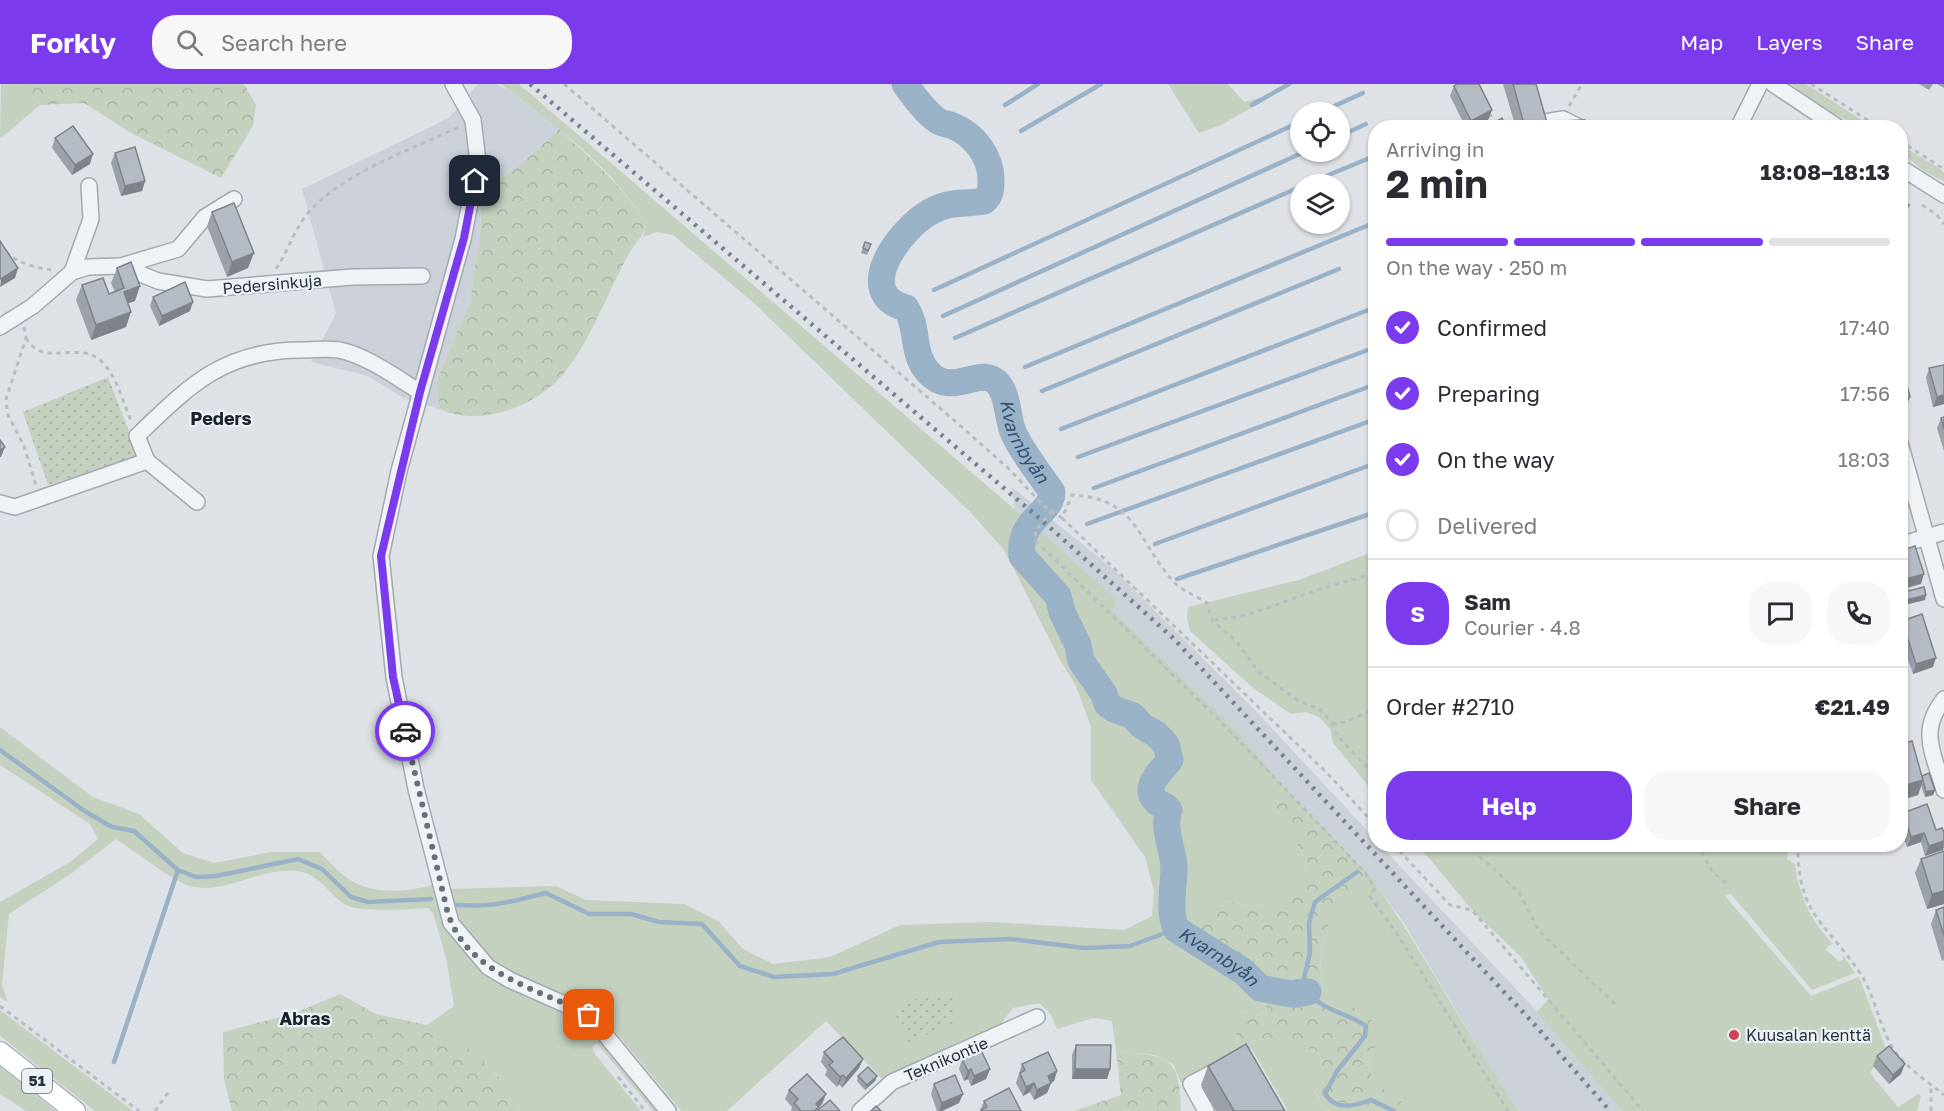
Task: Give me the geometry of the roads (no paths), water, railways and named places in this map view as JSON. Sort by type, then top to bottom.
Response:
[{"type":"main road","name":"51","points":[[0,1052],[75,1111]]},
{"type":"street","points":[[453,84],[472,120],[478,162],[464,238],[420,392],[381,556],[393,677],[416,789],[447,910],[458,934],[488,967],[510,980],[589,1015],[668,1111]]},
{"type":"street","points":[[1742,120],[1760,84]]},
{"type":"street","points":[[1773,84],[1827,120]]},
{"type":"street","points":[[1908,172],[1944,195]]},
{"type":"street","points":[[72,272],[91,219],[89,186]]},
{"type":"street","points":[[121,266],[178,249],[205,217],[234,199]]},
{"type":"street","name":"Pedersinkuja","points":[[0,327],[21,314],[72,272],[88,267],[121,266],[158,281],[207,289],[234,289],[266,282],[422,276]]},
{"type":"street","points":[[197,502],[147,461],[137,436],[173,402],[212,372],[242,357],[272,350],[339,350],[384,369],[420,392]]},
{"type":"street","points":[[0,503],[15,507],[147,461]]},
{"type":"street","points":[[1908,472],[1944,599]]},
{"type":"street","points":[[1908,543],[1944,532]]},
{"type":"street","points":[[1944,699],[1933,713],[1929,735],[1944,790]]},
{"type":"street","name":"Teknikontie","points":[[860,1111],[892,1082],[1037,1017]]},
{"type":"street","points":[[1206,1111],[1191,1084],[1236,1060]]},
{"type":"waterway","name":"Kvarnbyån","points":[[905,84],[931,115],[940,122],[961,130],[975,141],[988,163],[991,189],[984,201],[937,208],[918,220],[895,245],[886,260],[882,275],[882,289],[890,300],[906,308],[913,324],[919,357],[928,372],[938,380],[947,383],[984,377],[992,379],[999,385],[1005,396],[1014,434],[1052,492],[1051,500],[1025,533],[1022,556],[1058,596],[1062,612],[1078,645],[1081,661],[1104,694],[1107,704],[1133,716],[1142,726],[1156,734],[1166,744],[1170,760],[1154,780],[1151,791],[1157,802],[1169,810],[1167,831],[1174,867],[1172,906],[1176,929],[1244,972],[1260,988],[1291,994],[1308,992]]},
{"type":"waterway","points":[[1005,105],[1038,84]]},
{"type":"waterway","points":[[1021,131],[1101,84]]},
{"type":"waterway","points":[[1252,105],[1289,84]]},
{"type":"waterway","points":[[1343,102],[1363,93]]},
{"type":"waterway","points":[[1350,131],[1366,124]]},
{"type":"waterway","points":[[934,290],[1290,127]]},
{"type":"waterway","points":[[943,316],[1290,158]]},
{"type":"waterway","points":[[1331,174],[1368,159]]},
{"type":"waterway","points":[[955,338],[1290,191]]},
{"type":"waterway","points":[[1025,367],[1368,225]]},
{"type":"waterway","points":[[1042,391],[1339,269]]},
{"type":"waterway","points":[[1061,429],[1368,310]]},
{"type":"waterway","points":[[1078,457],[1368,350]]},
{"type":"waterway","points":[[1094,488],[1368,387]]},
{"type":"waterway","points":[[1087,524],[1368,422]]},
{"type":"waterway","points":[[1155,544],[1368,466]]},
{"type":"waterway","points":[[1177,579],[1368,515]]},
{"type":"waterway","points":[[0,750],[86,812],[112,827],[134,831],[178,870],[196,877],[216,876],[298,859],[322,869],[351,897],[368,902],[431,899]]},
{"type":"waterway","points":[[114,1062],[178,870]]},
{"type":"waterway","points":[[1357,872],[1315,902],[1309,923],[1310,953],[1303,982],[1309,992],[1323,1005],[1366,1026],[1365,1036],[1337,1071],[1325,1094],[1334,1103],[1340,1105],[1346,1106],[1371,1100],[1394,1111]]},
{"type":"waterway","points":[[449,904],[487,905],[546,893],[589,914],[631,914],[659,922],[702,924],[740,966],[774,977],[833,974],[939,942],[1011,939],[1084,948],[1130,946],[1176,929]]},
{"type":"railway","points":[[530,84],[1046,524],[1172,637],[1368,847]]},
{"type":"railway","points":[[1373,852],[1534,1024],[1610,1111]]},
{"type":"place","name":"Kuusalan kenttä","points":[[1734,1035]]},
{"type":"district","name":"Peders","points":[[221,419]]},
{"type":"district","name":"Abras","points":[[305,1019]]}]
